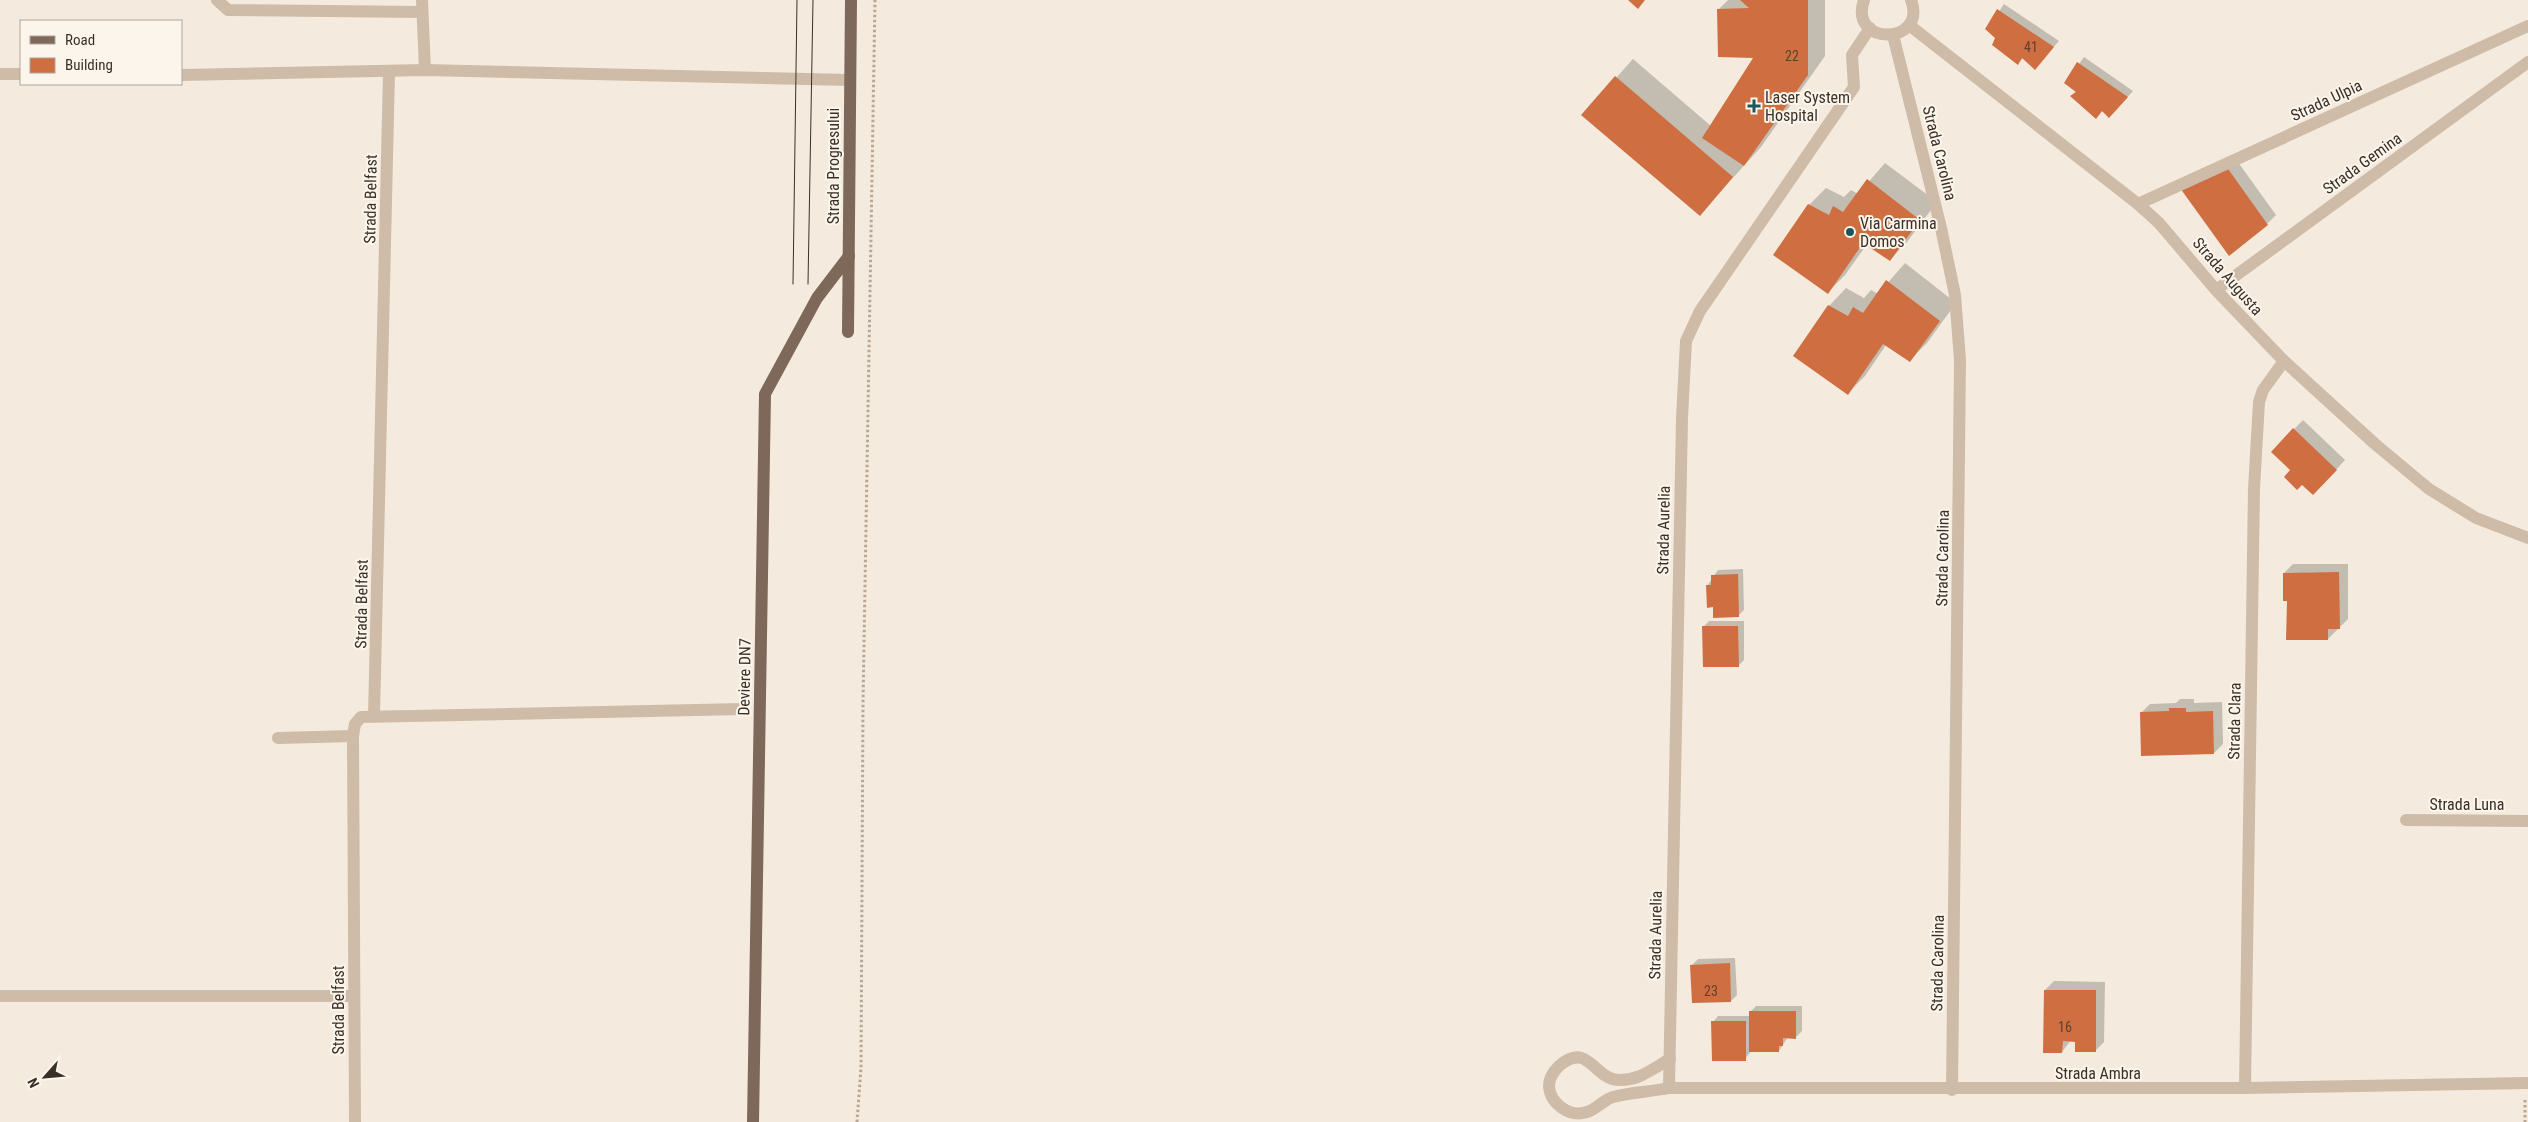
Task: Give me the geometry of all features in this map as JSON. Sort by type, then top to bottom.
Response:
[{"type":"main road","name":"Strada Progresului","points":[[848,332],[851,0]]},
{"type":"main road","name":"Deviere DN7","points":[[753,1122],[765,394],[817,298],[849,256]]},
{"type":"street","points":[[216,0],[228,10],[422,6],[425,70]]},
{"type":"street","points":[[1864,0],[1863,16],[1870,28],[1881,34],[1893,35],[1908,25],[1913,11],[1911,0]]},
{"type":"street","name":"Strada Augusta","points":[[1908,25],[2138,204],[2190,256],[2216,290],[2284,362],[2375,444],[2429,489],[2476,518],[2528,538]]},
{"type":"street","name":"Strada Ulpia","points":[[2138,204],[2528,26]]},
{"type":"street","name":"Strada Aurelia","points":[[1669,1088],[1682,438],[1686,341],[1700,311],[1854,87],[1852,55],[1870,28]]},
{"type":"street","name":"Strada Carolina","points":[[1893,35],[1942,228],[1955,295],[1960,360],[1952,1090]]},
{"type":"street","name":"Strada Gemina","points":[[2216,290],[2528,62]]},
{"type":"street","points":[[182,75],[425,70],[850,80]]},
{"type":"street","name":"Strada Belfast","points":[[374,716],[389,72]]},
{"type":"street","points":[[0,74],[20,74]]},
{"type":"street","name":"Strada Clara","points":[[2245,1088],[2254,489],[2259,402],[2263,390],[2284,362]]},
{"type":"street","points":[[278,738],[353,736],[354,724],[361,717],[374,716],[743,709]]},
{"type":"street","name":"Strada Belfast","points":[[353,736],[355,1122]]},
{"type":"street","name":"Strada Luna","points":[[2406,820],[2528,821]]},
{"type":"street","points":[[0,996],[354,996]]},
{"type":"street","name":"Strada Ambra","points":[[1670,1059],[1637,1079],[1620,1080],[1610,1079],[1586,1059],[1576,1057],[1559,1067],[1549,1081],[1549,1094],[1559,1106],[1571,1112],[1585,1113],[1595,1109],[1610,1098],[1669,1088],[1952,1090],[2245,1088],[2526,1083]]},
{"type":"path","points":[[857,1122],[861,1068],[862,703],[875,0]]},
{"type":"path","points":[[2525,1122],[2526,1083]]},
{"type":"building","points":[[1628,0],[1645,0],[1638,9]]},
{"type":"building","name":"Laser System Hospital","points":[[1740,0],[1808,0],[1808,75],[1744,166],[1702,138],[1753,58],[1718,57],[1717,9],[1749,8]]},
{"type":"building","points":[[1997,9],[2054,47],[2035,70],[2022,58],[2018,65],[1992,45],[1995,38],[1985,29]]},
{"type":"building","points":[[2077,62],[2128,97],[2109,118],[2102,111],[2096,119],[2070,96],[2076,92],[2064,83]]},
{"type":"building","points":[[1615,76],[1733,177],[1700,216],[1581,115]]},
{"type":"building","points":[[2226,166],[2268,225],[2229,256],[2180,188]]},
{"type":"building","name":"Via Carmina Domos","points":[[1867,179],[1920,220],[1890,261],[1863,243],[1828,294],[1773,255],[1808,204],[1829,215],[1833,206],[1843,212]]},
{"type":"building","name":"Via Carmina Domos","points":[[1886,280],[1940,321],[1910,362],[1883,344],[1848,395],[1793,356],[1828,305],[1848,316],[1853,307],[1863,313]]},
{"type":"building","points":[[2293,428],[2337,470],[2313,495],[2302,485],[2297,490],[2284,477],[2290,470],[2271,452]]},
{"type":"building","points":[[2339,572],[2340,629],[2328,629],[2328,640],[2286,640],[2287,601],[2283,601],[2283,573]]},
{"type":"building","points":[[1738,574],[1739,617],[1713,618],[1713,607],[1707,608],[1706,585],[1711,585],[1711,575]]},
{"type":"building","points":[[1702,626],[1738,626],[1739,667],[1703,667]]},
{"type":"building","points":[[2169,708],[2186,708],[2186,712],[2213,711],[2214,754],[2141,756],[2140,712],[2169,711]]},
{"type":"building","points":[[1730,963],[1731,1002],[1692,1003],[1690,965]]},
{"type":"building","points":[[2044,990],[2096,990],[2096,1052],[2075,1052],[2075,1042],[2063,1041],[2062,1053],[2043,1053]]},
{"type":"building","points":[[1749,1011],[1796,1011],[1796,1039],[1783,1038],[1783,1046],[1779,1046],[1779,1052],[1749,1052]]},
{"type":"building","points":[[1711,1021],[1746,1021],[1746,1061],[1712,1061]]},
{"type":"tram line","points":[[793,284],[797,0]]},
{"type":"tram line","points":[[808,284],[813,0]]},
{"type":"place","name":"Laser System Hospital","points":[[1754,106]]},
{"type":"place","name":"Via Carmina Domos","points":[[1850,232]]}]
